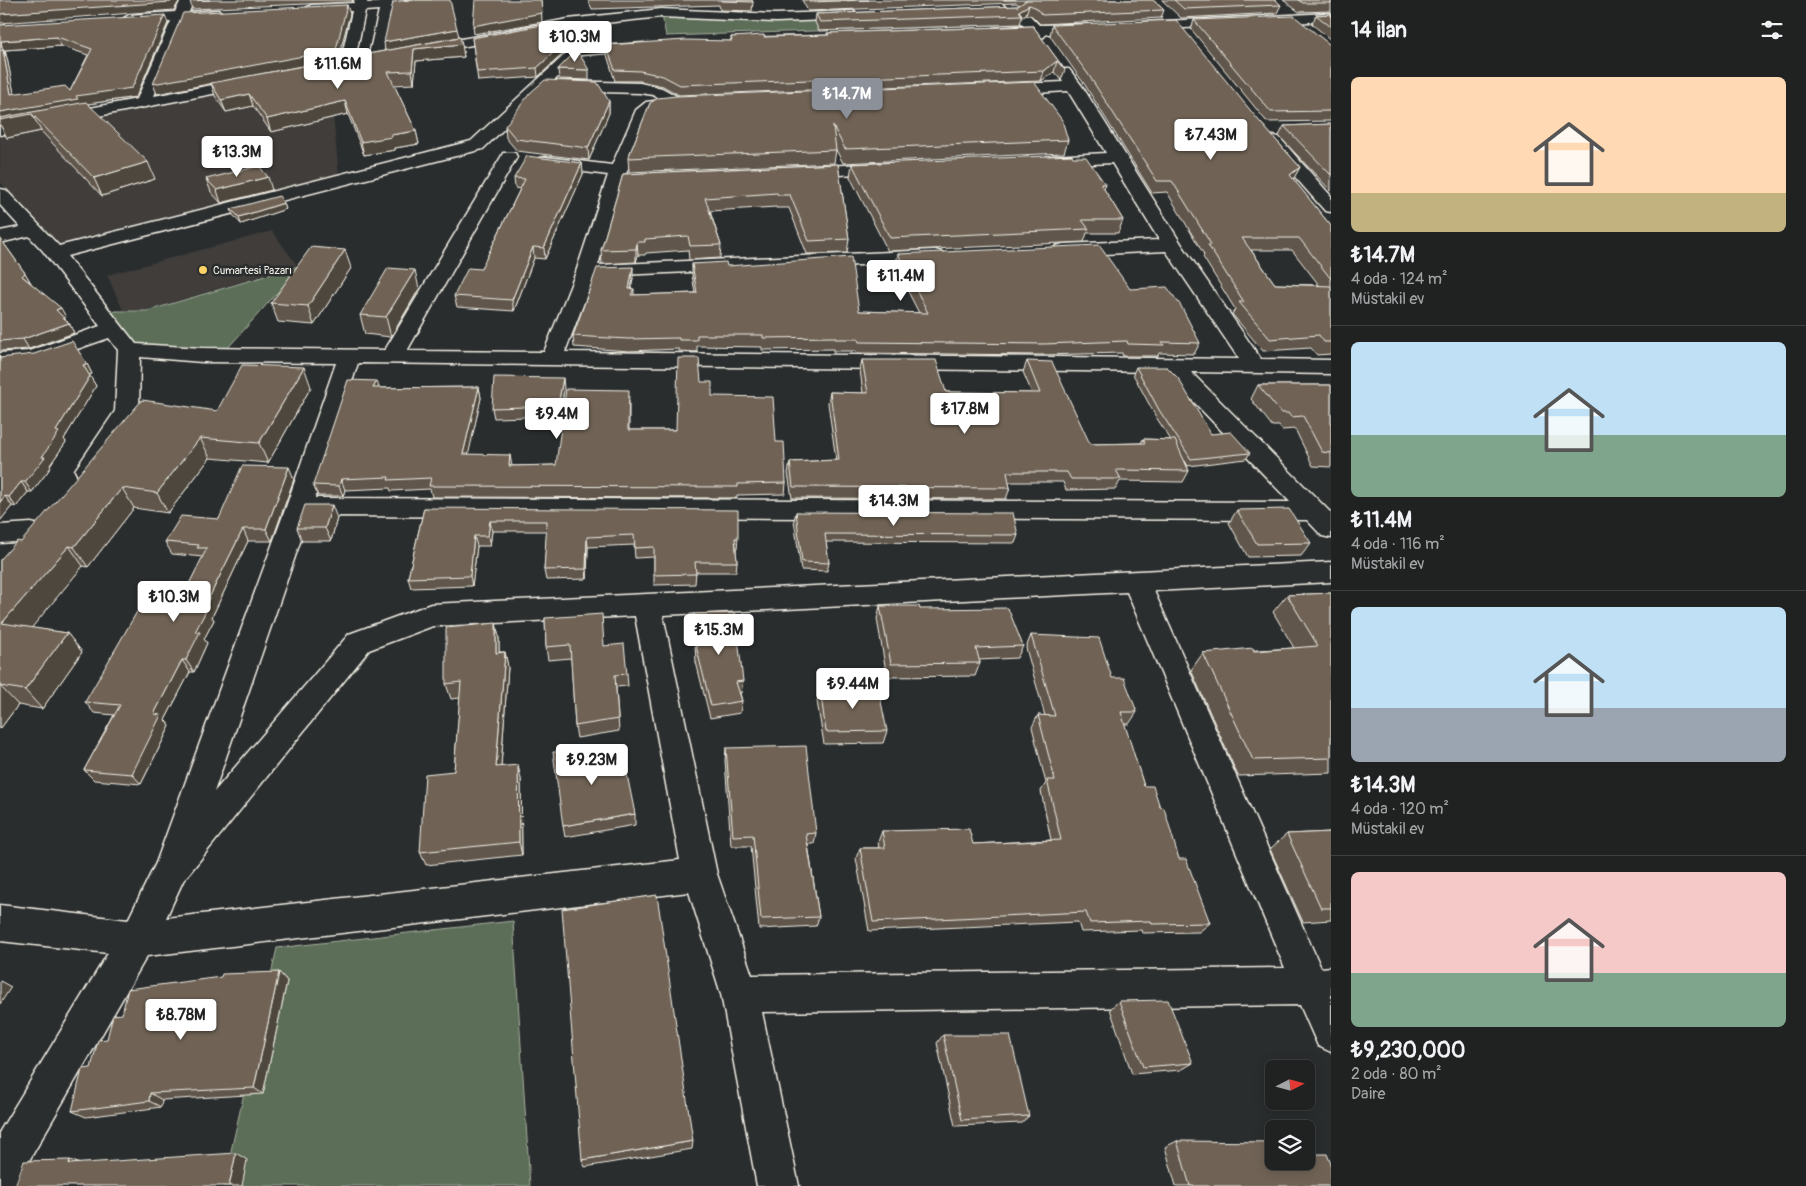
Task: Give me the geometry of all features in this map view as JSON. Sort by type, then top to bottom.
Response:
[{"type":"street","points":[[142,104],[187,0]]},
{"type":"street","points":[[302,10],[360,3],[424,0]]},
{"type":"street","points":[[360,3],[343,65],[394,55]]},
{"type":"street","points":[[375,59],[388,3]]},
{"type":"street","points":[[1278,5],[1310,31]]},
{"type":"street","points":[[1007,6],[1036,30],[1050,50],[1172,245],[1254,366]]},
{"type":"street","points":[[568,23],[576,7]]},
{"type":"street","points":[[1164,12],[1189,39]]},
{"type":"street","points":[[119,20],[236,13]]},
{"type":"street","points":[[414,52],[568,23],[660,13],[776,18],[866,15]]},
{"type":"street","points":[[1130,26],[1331,17]]},
{"type":"street","points":[[988,32],[1102,27]]},
{"type":"street","points":[[54,253],[478,145],[577,51],[656,46]]},
{"type":"street","points":[[0,130],[260,81]]},
{"type":"street","points":[[541,85],[640,88],[657,91],[676,102]]},
{"type":"street","points":[[986,90],[1074,86]]},
{"type":"street","points":[[552,359],[586,272],[618,176],[642,113],[652,105],[676,102],[701,102]]},
{"type":"street","points":[[1282,128],[1262,129],[1331,207]]},
{"type":"street","points":[[458,150],[509,157],[636,180]]},
{"type":"street","points":[[392,357],[509,157]]},
{"type":"street","points":[[1039,162],[1118,158]]},
{"type":"street","points":[[784,173],[902,168]]},
{"type":"street","points":[[0,194],[54,253],[129,350],[127,412],[72,489]]},
{"type":"street","points":[[0,237],[34,229]]},
{"type":"street","points":[[1043,250],[1172,245]]},
{"type":"street","points":[[586,272],[953,255]]},
{"type":"street","points":[[0,360],[32,356],[113,329]]},
{"type":"street","points":[[129,350],[202,356],[1331,366]]},
{"type":"street","points":[[0,1170],[137,939],[171,869],[299,507],[349,357]]},
{"type":"street","points":[[1171,365],[1331,529]]},
{"type":"street","points":[[299,507],[1313,511]]},
{"type":"street","points":[[6,543],[38,525]]},
{"type":"street","points":[[171,869],[359,642],[431,615],[1331,572]]},
{"type":"street","points":[[1136,581],[1322,986],[1331,1033]]},
{"type":"street","points":[[647,605],[700,874],[740,994],[778,1186]]},
{"type":"street","points":[[0,923],[137,939],[700,874]]},
{"type":"street","points":[[740,994],[1322,986]]},
{"type":"shaded area","points":[[329,73],[339,177],[58,250],[0,182],[0,134]]},
{"type":"shaded area","name":"Cumartesi Pazarı","points":[[272,231],[297,265],[147,310],[123,310],[107,275]]},
{"type":"green space","points":[[1013,12],[1024,24],[666,36],[662,15]]},
{"type":"green space","points":[[302,265],[226,350],[132,347],[107,317],[115,311],[147,311]]},
{"type":"green space","points":[[513,921],[530,1186],[223,1186],[277,948]]},
{"type":"building","points":[[0,0],[172,0],[171,2],[0,14]]},
{"type":"building","points":[[450,0],[457,29],[384,42],[393,2]]},
{"type":"building","points":[[475,0],[541,0],[542,13],[473,26]]},
{"type":"building","points":[[752,0],[753,2],[721,1]]},
{"type":"building","points":[[808,0],[869,0],[809,2]]},
{"type":"building","points":[[1027,0],[1153,0],[1164,10],[1042,15],[1035,7],[1029,5],[1019,11],[1022,15],[820,22],[816,14],[1018,6]]},
{"type":"building","points":[[1174,0],[1276,0],[1281,5],[1184,9]]},
{"type":"building","points":[[1298,0],[1331,0],[1331,3],[1303,3]]},
{"type":"building","points":[[347,5],[336,50],[153,84],[183,13]]},
{"type":"building","points":[[1331,14],[1331,27],[1316,15]]},
{"type":"building","points":[[165,15],[132,88],[76,96],[78,99],[0,112],[0,50],[3,50],[11,94],[65,86],[70,91],[92,49],[57,37],[1,41],[2,47],[0,47],[0,25]]},
{"type":"building","points":[[1294,16],[1331,45],[1331,111],[1271,112],[1194,20]]},
{"type":"building","points":[[1176,20],[1260,122],[1300,167],[1290,175],[1331,226],[1331,279],[1299,238],[1242,238],[1275,284],[1331,286],[1331,342],[1324,342],[1319,335],[1270,339],[1239,302],[1244,302],[1208,245],[1211,245],[1172,181],[1157,181],[1088,74],[1052,25]]},
{"type":"building","points":[[542,25],[542,39],[568,39],[537,68],[477,72],[472,38]]},
{"type":"building","points":[[1033,26],[1065,70],[1057,61],[1044,71],[680,85],[663,76],[640,71],[615,70],[606,45],[685,40],[732,41],[731,37],[764,35],[764,37],[829,35],[827,33]]},
{"type":"building","points":[[460,37],[462,44],[414,49],[412,71],[388,72],[416,131],[391,135],[392,137],[361,142],[345,101],[267,119],[249,94],[221,100],[211,83]]},
{"type":"building","points":[[577,50],[589,70],[558,69]]},
{"type":"building","points":[[545,80],[597,82],[609,101],[588,148],[516,139],[505,126],[530,93]]},
{"type":"building","points":[[1034,82],[1062,120],[1068,140],[845,149],[833,126],[836,150],[628,158],[650,103],[658,98]]},
{"type":"building","points":[[86,102],[148,162],[94,178],[32,114],[0,120],[0,118]]},
{"type":"building","points":[[1331,124],[1331,175],[1284,126]]},
{"type":"building","points":[[1072,155],[1073,157],[1086,157],[1105,184],[1101,184],[1123,220],[1082,220],[1089,229],[890,238],[852,164]]},
{"type":"building","points":[[527,156],[582,163],[544,248],[533,247],[512,300],[454,296],[468,268],[481,269],[525,179],[514,178]]},
{"type":"building","points":[[838,164],[849,239],[809,241],[790,195],[778,195],[777,193],[705,198],[721,245],[690,246],[688,236],[645,239],[645,242],[637,242],[636,249],[601,250],[623,174]]},
{"type":"building","points":[[259,166],[268,177],[217,190],[206,179]]},
{"type":"building","points":[[279,196],[284,203],[239,217],[231,209]]},
{"type":"building","points":[[0,238],[25,273],[22,276],[61,308],[56,310],[69,323],[23,339],[0,341]]},
{"type":"building","points":[[1099,245],[1130,289],[1167,287],[1181,306],[1200,343],[1162,342],[1164,345],[1128,344],[1127,341],[1044,344],[859,342],[858,339],[835,339],[835,337],[763,338],[763,335],[697,335],[697,340],[573,336],[597,268],[633,267],[629,289],[634,289],[631,295],[697,293],[692,264],[726,262],[727,266],[851,257],[859,311],[928,313],[898,254]]},
{"type":"building","points":[[311,247],[345,250],[308,306],[271,303]]},
{"type":"building","points":[[388,268],[415,270],[386,317],[360,315]]},
{"type":"building","points":[[72,341],[87,364],[83,365],[90,376],[56,431],[59,432],[42,457],[45,457],[25,482],[21,482],[9,497],[5,496],[0,502],[0,358],[34,354]]},
{"type":"building","points":[[678,358],[699,358],[701,382],[712,382],[712,396],[773,397],[776,442],[784,442],[786,483],[738,484],[738,487],[429,486],[431,478],[388,480],[389,477],[341,479],[339,486],[313,485],[348,380],[377,381],[373,388],[479,387],[463,454],[510,455],[509,466],[556,465],[566,389],[629,390],[628,430],[676,430]]},
{"type":"building","points":[[862,360],[936,360],[946,392],[1040,393],[1027,361],[1052,362],[1090,444],[1145,443],[1143,439],[1175,440],[1189,471],[1116,470],[1121,479],[1071,479],[1067,472],[1007,472],[1010,488],[793,487],[790,462],[839,460],[830,392],[868,393]]},
{"type":"building","points":[[242,365],[304,367],[259,443],[200,438],[157,493],[122,488],[74,547],[69,546],[2,623],[67,633],[25,690],[0,686],[0,560],[17,541],[21,542],[142,400],[217,411]]},
{"type":"building","points":[[1136,367],[1167,367],[1178,378],[1211,434],[1231,432],[1250,453],[1191,459],[1159,410]]},
{"type":"building","points":[[494,377],[563,378],[558,406],[492,408]]},
{"type":"building","points":[[1258,385],[1331,385],[1331,453],[1322,452],[1303,416],[1291,417],[1288,413],[1281,413]]},
{"type":"building","points":[[242,466],[289,467],[266,529],[243,529],[204,608],[207,609],[195,632],[200,632],[186,660],[182,660],[154,714],[161,715],[132,774],[84,770],[120,705],[85,702],[142,603],[178,606],[207,548],[197,548],[199,545],[165,542],[181,516],[219,519]]},
{"type":"building","points":[[305,505],[332,505],[325,528],[297,528]]},
{"type":"building","points":[[424,508],[738,510],[738,538],[735,538],[737,562],[695,562],[696,574],[654,575],[654,547],[635,548],[634,535],[587,537],[586,569],[544,570],[547,521],[490,521],[488,536],[474,536],[470,576],[408,578]]},
{"type":"building","points":[[1289,509],[1311,543],[1257,544],[1237,510]]},
{"type":"building","points":[[796,512],[1013,513],[1018,535],[825,534],[829,563],[802,562]]},
{"type":"building","points":[[1331,593],[1331,758],[1253,760],[1203,653],[1253,648],[1254,651],[1318,646],[1287,595]]},
{"type":"building","points":[[880,606],[919,606],[920,609],[1008,608],[1023,646],[976,648],[980,663],[891,664]]},
{"type":"building","points":[[735,613],[743,681],[736,682],[742,701],[711,706],[697,650],[694,614]]},
{"type":"building","points":[[602,614],[604,646],[624,644],[627,674],[615,675],[618,719],[575,726],[570,645],[546,647],[545,618]]},
{"type":"building","points":[[496,623],[496,653],[505,652],[496,767],[518,765],[519,842],[420,852],[425,774],[454,771],[461,682],[446,684],[446,628]]},
{"type":"building","points":[[1031,635],[1099,638],[1112,678],[1124,678],[1137,712],[1121,712],[1144,786],[1153,786],[1160,807],[1164,808],[1179,859],[1186,859],[1210,923],[1152,924],[1151,921],[1090,923],[1086,912],[873,922],[860,848],[885,848],[882,831],[969,829],[973,844],[1061,840],[1047,780],[1055,780],[1038,715],[1055,716]]},
{"type":"building","points":[[878,687],[887,731],[826,732],[820,689]]},
{"type":"building","points":[[806,746],[816,833],[806,834],[819,917],[761,919],[753,835],[733,836],[726,748]]},
{"type":"building","points":[[622,750],[635,814],[563,826],[553,752]]},
{"type":"building","points":[[1331,832],[1331,908],[1321,908],[1287,834]]},
{"type":"building","points":[[657,895],[693,1141],[582,1160],[562,909]]},
{"type":"building","points":[[279,972],[254,1088],[150,1093],[149,1101],[72,1111],[82,1069],[91,1068],[98,1040],[107,1039],[113,1015],[122,1014],[128,989],[221,977],[222,974]]},
{"type":"building","points":[[1168,1000],[1193,1063],[1143,1067],[1119,1001]]},
{"type":"building","points":[[943,1035],[1010,1035],[1029,1116],[962,1120]]},
{"type":"building","points":[[1177,1141],[1265,1142],[1265,1170],[1315,1170],[1315,1154],[1327,1154],[1331,1164],[1331,1186],[1190,1186]]},
{"type":"building","points":[[236,1153],[229,1186],[15,1186],[24,1161],[70,1160],[69,1164]]},
{"type":"place","name":"Cumartesi Pazarı","points":[[203,270]]}]
